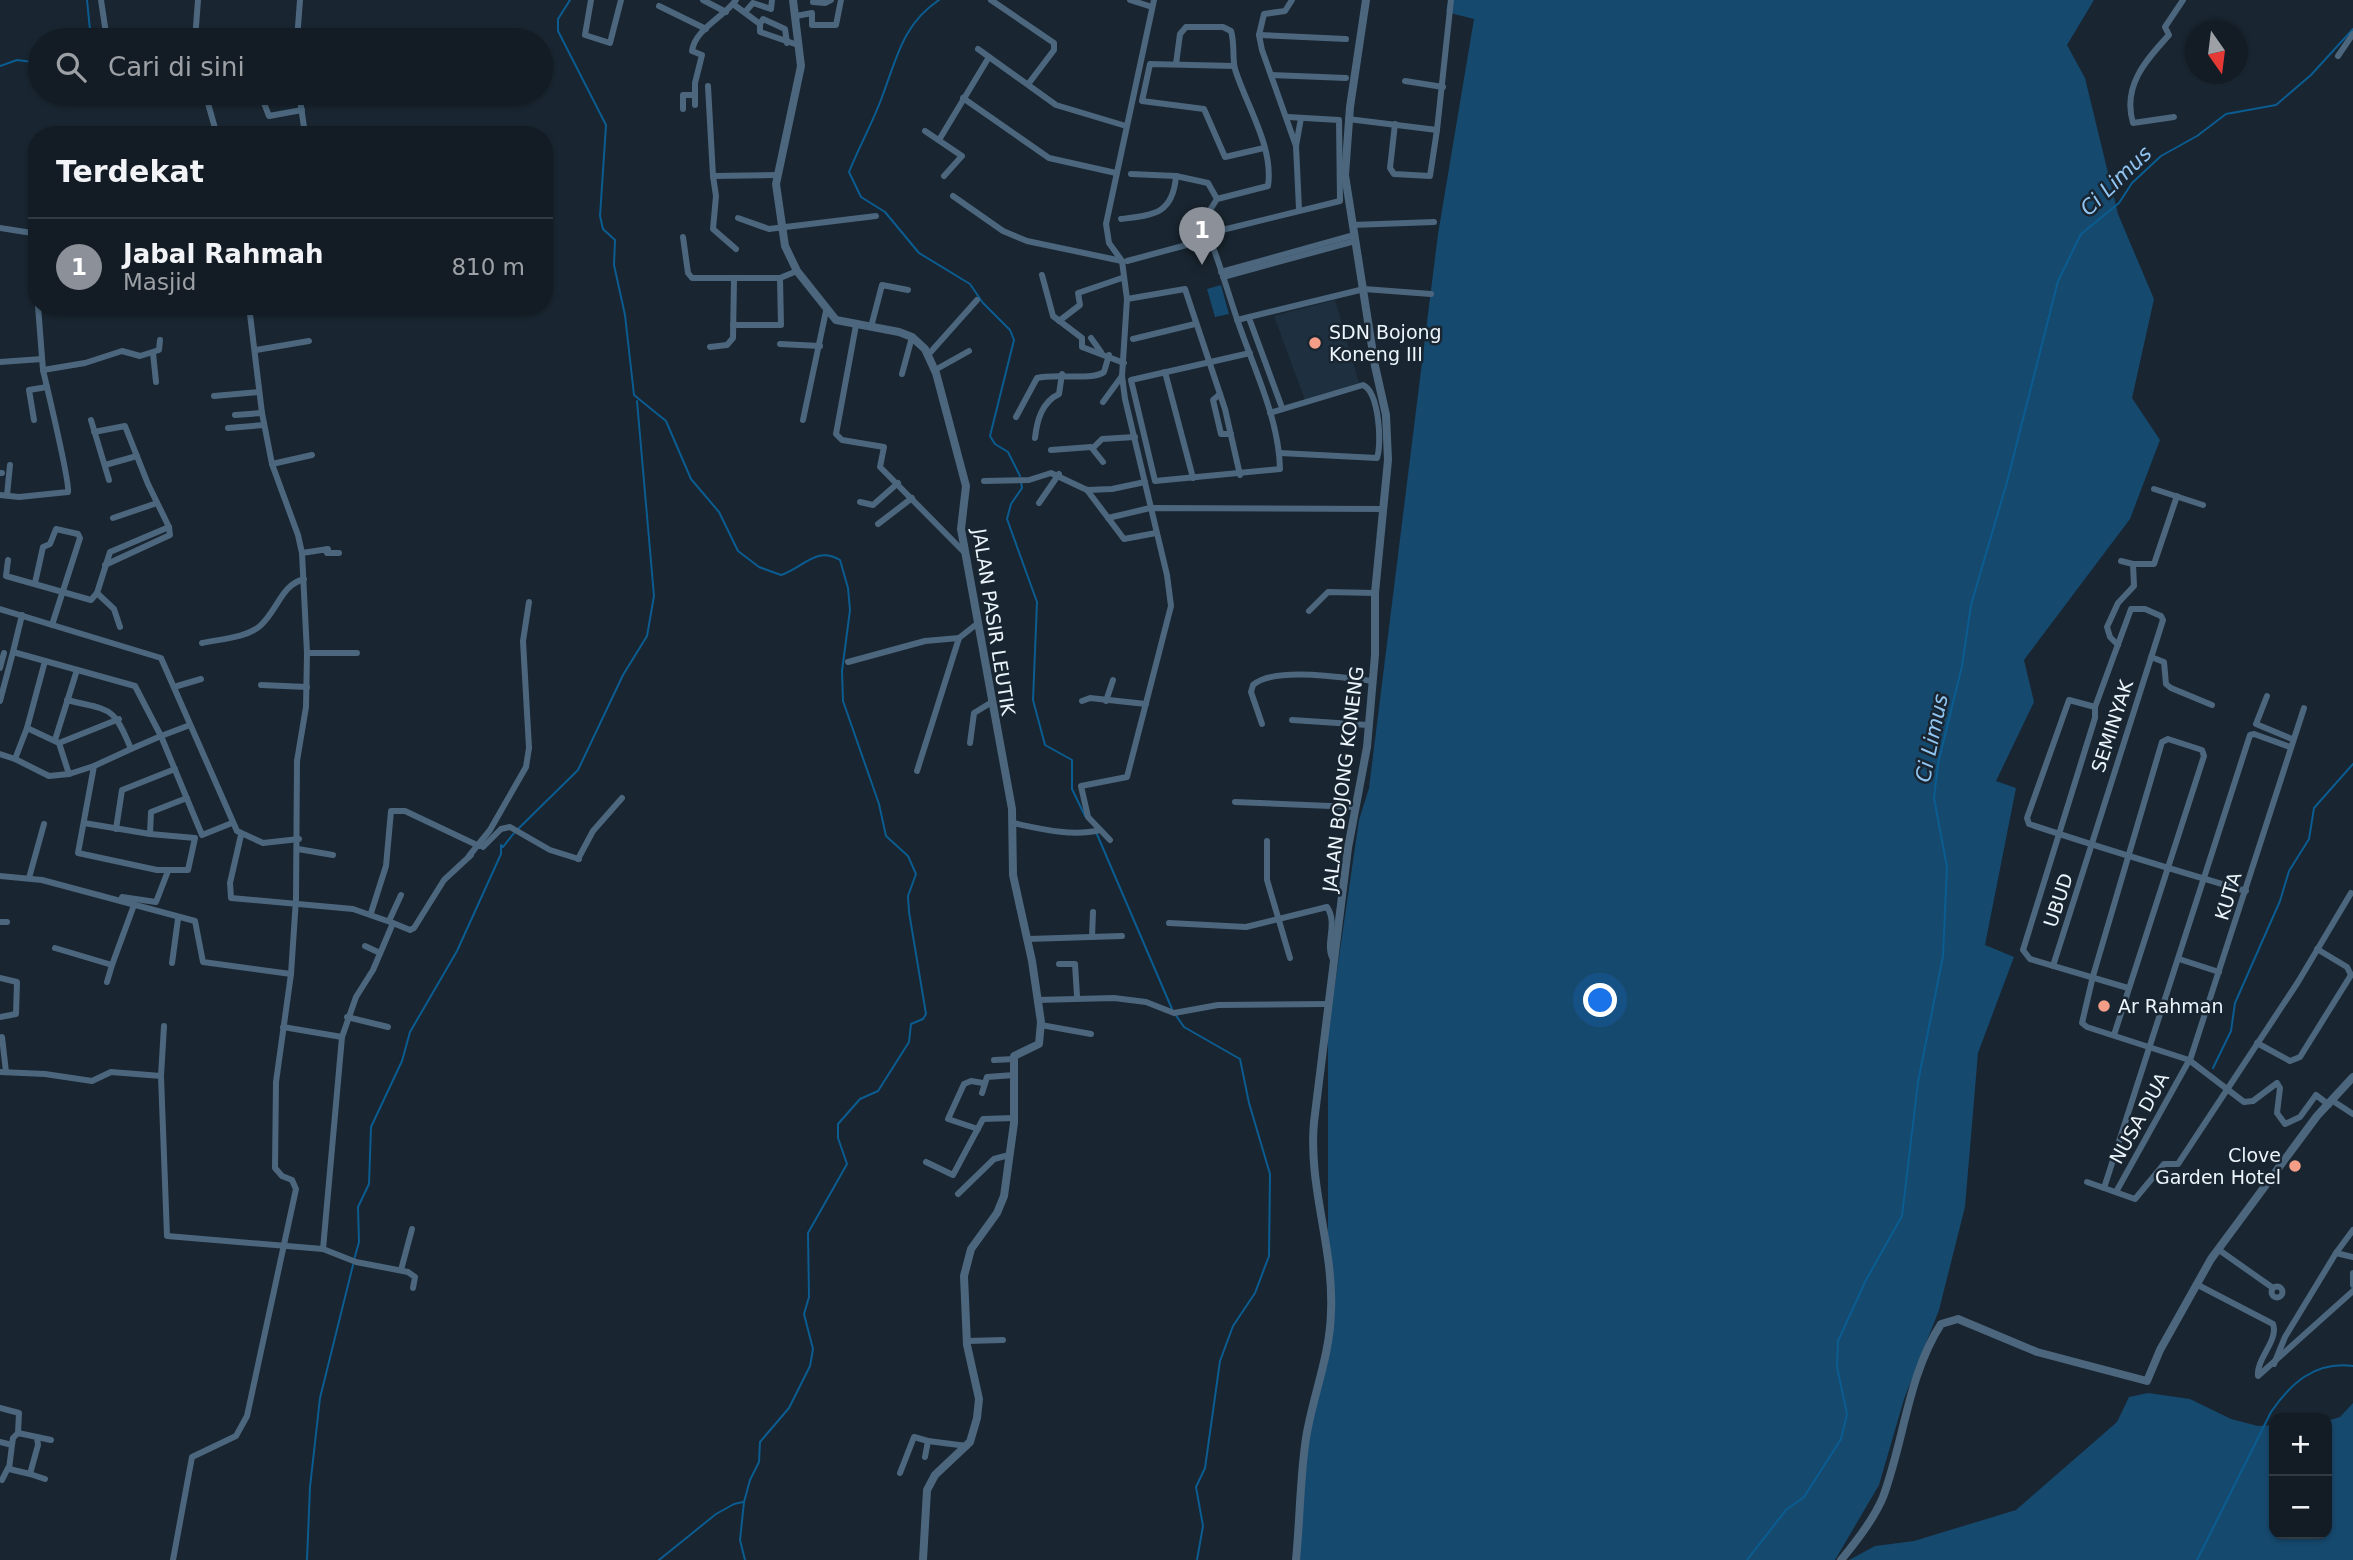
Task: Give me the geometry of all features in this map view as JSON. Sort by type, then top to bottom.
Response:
[{"type":"street","points":[[101,0],[105,28]]},
{"type":"street","points":[[196,28],[198,0]]},
{"type":"street","points":[[298,28],[300,0]]},
{"type":"street","points":[[591,0],[584,33],[610,43],[621,0]]},
{"type":"street","points":[[704,0],[726,12]]},
{"type":"street","points":[[745,12],[753,3],[771,9],[772,0]]},
{"type":"street","points":[[793,0],[801,66],[777,175],[780,228],[787,253],[826,311],[836,320],[912,337],[902,374]]},
{"type":"street","points":[[831,0],[825,4],[813,1],[812,25],[836,24],[841,0]]},
{"type":"street","points":[[991,0],[1054,43],[1054,50],[1029,83]]},
{"type":"street","points":[[1110,840],[1083,807],[1081,786],[1126,778],[1171,606],[1122,376],[1127,299],[1122,278],[1125,261],[1110,243],[1106,224],[1153,3],[1130,0]]},
{"type":"street","points":[[1292,0],[1286,11],[1264,14],[1259,35],[1296,146]]},
{"type":"street","name":"JALAN BOJONG KONENG","points":[[1296,1560],[1306,1438],[1324,1366],[1331,1313],[1329,1265],[1316,1191],[1312,1135],[1373,681],[1375,593],[1384,509],[1388,434],[1345,174],[1348,119],[1366,0]]},
{"type":"street","points":[[1395,124],[1390,168],[1394,174],[1430,176],[1443,88],[1451,0]]},
{"type":"street","points":[[2174,117],[2133,123],[2129,102],[2139,69],[2169,35],[2165,27],[2183,0]]},
{"type":"street","points":[[695,106],[694,95],[702,55],[692,51],[692,47],[706,29],[735,2],[760,24]]},
{"type":"street","points":[[659,6],[706,29]]},
{"type":"street","points":[[796,16],[812,13]]},
{"type":"street","points":[[787,43],[785,29],[763,19],[760,32],[787,43],[798,45]]},
{"type":"street","points":[[1176,64],[1180,34],[1186,27],[1223,27],[1231,31],[1234,66],[1264,148],[1268,186],[1217,199],[1189,243]]},
{"type":"street","points":[[2338,56],[2353,34]]},
{"type":"street","points":[[1259,35],[1346,38]]},
{"type":"street","points":[[978,49],[1029,83],[1056,105],[1126,126]]},
{"type":"street","points":[[939,140],[989,57]]},
{"type":"street","points":[[1234,66],[1150,64],[1140,96],[1144,104],[1204,110],[1225,157],[1264,148]]},
{"type":"street","points":[[1272,75],[1346,78]]},
{"type":"street","points":[[1405,81],[1443,88]]},
{"type":"street","points":[[708,86],[716,197],[713,229],[736,249]]},
{"type":"street","points":[[683,109],[683,95],[694,95]]},
{"type":"street","points":[[963,98],[1049,159],[1116,173]]},
{"type":"street","points":[[208,105],[214,126]]},
{"type":"street","points":[[265,105],[269,116],[302,110]]},
{"type":"street","points":[[301,105],[304,126]]},
{"type":"street","points":[[953,196],[1003,231],[1027,242],[1125,261],[1341,198],[1339,120],[1288,117]]},
{"type":"street","points":[[1298,209],[1296,146],[1301,118]]},
{"type":"street","points":[[1348,119],[1437,130]]},
{"type":"street","points":[[925,131],[961,156],[944,176]]},
{"type":"street","points":[[1131,174],[1176,176],[1208,183],[1217,199]]},
{"type":"street","points":[[713,176],[777,175]]},
{"type":"street","points":[[1121,219],[1139,217],[1166,207],[1174,195],[1176,176]]},
{"type":"street","points":[[738,219],[767,229],[876,216]]},
{"type":"street","points":[[1352,225],[1434,222]]},
{"type":"street","points":[[1199,227],[1208,236],[1250,353],[1280,453],[1278,471],[1155,481],[1131,380],[1250,353]]},
{"type":"street","points":[[0,228],[28,232]]},
{"type":"street","points":[[683,237],[690,276],[780,278],[797,271]]},
{"type":"street","points":[[1222,275],[1355,238]]},
{"type":"street","points":[[1042,275],[1053,316],[1082,338],[1082,347],[1110,355],[1124,363]]},
{"type":"street","points":[[733,325],[781,325],[780,278]]},
{"type":"street","points":[[1059,321],[1080,305],[1078,293],[1122,278]]},
{"type":"street","points":[[710,347],[727,345],[733,338],[734,279]]},
{"type":"street","points":[[871,327],[882,285],[908,290]]},
{"type":"street","points":[[1127,299],[1184,288],[1220,394],[1240,475]]},
{"type":"street","points":[[1237,320],[1363,290],[1430,294]]},
{"type":"street","points":[[928,355],[977,300]]},
{"type":"street","points":[[803,419],[826,311]]},
{"type":"street","points":[[10,465],[3,495],[68,492],[70,483],[61,460],[43,370],[39,315]]},
{"type":"street","points":[[173,1560],[192,1457],[236,1436],[247,1416],[296,1186],[275,1168],[276,1082],[291,974],[296,902],[299,839],[297,761],[307,687],[304,579],[299,535],[272,464],[264,425],[251,315]]},
{"type":"street","points":[[1250,318],[1281,405]]},
{"type":"street","points":[[1133,338],[1195,324]]},
{"type":"street","points":[[856,325],[836,435],[842,440],[884,447],[880,467],[967,555]]},
{"type":"street","name":"JALAN PASIR LEUTIK","points":[[912,337],[928,355],[935,370],[966,489],[961,525],[1013,823],[1013,875],[1028,939],[1041,1025],[1039,1044],[1021,1051],[1014,1059]]},
{"type":"street","points":[[1091,338],[1101,352]]},
{"type":"street","points":[[43,370],[85,363],[118,351],[135,356],[153,353],[160,349],[160,340]]},
{"type":"street","points":[[256,350],[309,341]]},
{"type":"street","points":[[780,344],[820,346]]},
{"type":"street","points":[[935,370],[969,351]]},
{"type":"street","points":[[153,353],[156,382]]},
{"type":"street","points":[[1016,418],[1035,380],[1062,374],[1101,375],[1110,355]]},
{"type":"street","points":[[0,362],[42,359]]},
{"type":"street","points":[[1165,372],[1193,478]]},
{"type":"street","points":[[1035,438],[1039,416],[1051,398],[1059,394],[1062,374]]},
{"type":"street","points":[[1103,402],[1122,376]]},
{"type":"street","points":[[1269,413],[1363,386],[1370,390],[1380,434],[1377,458],[1280,453]]},
{"type":"street","points":[[34,420],[29,390],[47,387]]},
{"type":"street","points":[[214,396],[259,392]]},
{"type":"street","points":[[235,415],[262,412]]},
{"type":"street","points":[[91,420],[109,480]]},
{"type":"street","points":[[228,428],[264,425]]},
{"type":"street","points":[[8,560],[4,573],[6,576],[89,600],[97,593],[112,550],[169,527],[125,426],[94,432]]},
{"type":"street","points":[[1051,450],[1093,448],[1102,439],[1135,437]]},
{"type":"street","points":[[1093,448],[1103,462]]},
{"type":"street","points":[[272,464],[312,455]]},
{"type":"street","points":[[105,465],[137,456]]},
{"type":"street","points":[[984,481],[1029,480],[1051,473],[1059,474],[1087,490],[1124,539],[1156,533]]},
{"type":"street","points":[[1039,503],[1059,474]]},
{"type":"street","points":[[1087,490],[1112,489],[1144,482]]},
{"type":"street","points":[[860,502],[873,505],[898,483]]},
{"type":"street","points":[[2154,489],[2203,505]]},
{"type":"street","points":[[2121,561],[2154,564],[2177,496]]},
{"type":"street","points":[[878,524],[912,498]]},
{"type":"street","points":[[113,518],[158,503]]},
{"type":"street","points":[[1108,518],[1150,508],[1384,509]]},
{"type":"street","points":[[35,583],[43,547],[50,544],[56,530],[75,532],[80,538],[65,593],[52,625]]},
{"type":"street","points":[[302,553],[328,549],[327,555],[339,553]]},
{"type":"street","points":[[2118,645],[2110,637],[2107,626],[2118,603],[2134,586],[2133,564]]},
{"type":"street","points":[[202,643],[255,629],[278,605],[288,586],[304,579]]},
{"type":"street","points":[[1309,611],[1328,592],[1375,593]]},
{"type":"street","points":[[97,593],[114,609],[120,627]]},
{"type":"street","points":[[241,835],[230,883],[232,898],[296,902],[371,913],[410,930],[414,928],[444,880],[479,846],[526,767],[529,748],[523,641],[529,602]]},
{"type":"street","name":"SEMINYAK","points":[[2058,834],[2095,718],[2095,707],[2128,615],[2131,609],[2138,608],[2163,618],[2092,844]]},
{"type":"street","points":[[0,609],[156,655],[163,663],[174,687],[232,823],[241,835],[263,843],[299,839]]},
{"type":"street","points":[[0,701],[22,615]]},
{"type":"street","points":[[848,662],[925,641],[959,638],[978,623]]},
{"type":"street","points":[[917,771],[959,638]]},
{"type":"street","points":[[0,668],[2,653],[12,654],[135,686],[161,736],[187,798],[199,836],[188,870],[168,871],[79,855],[78,846],[94,766]]},
{"type":"street","points":[[307,653],[357,653]]},
{"type":"street","points":[[2151,657],[2164,662],[2166,684],[2171,688],[2213,705]]},
{"type":"street","points":[[15,759],[46,661]]},
{"type":"street","points":[[69,774],[57,741],[77,670]]},
{"type":"street","points":[[1262,724],[1251,692],[1253,685],[1265,677],[1373,681]]},
{"type":"street","points":[[174,687],[201,679]]},
{"type":"street","points":[[1106,701],[1113,680]]},
{"type":"street","points":[[261,685],[307,687]]},
{"type":"street","points":[[2267,696],[2256,724],[2291,743]]},
{"type":"street","points":[[1082,701],[1090,698],[1146,704]]},
{"type":"street","points":[[2095,707],[2072,699],[2067,702],[2027,818],[2029,824],[2246,891]]},
{"type":"street","points":[[67,700],[111,711],[119,719],[131,749]]},
{"type":"street","points":[[970,743],[974,713],[992,702]]},
{"type":"street","name":"KUTA","points":[[2189,1060],[2304,708]]},
{"type":"street","points":[[27,728],[57,741],[119,719]]},
{"type":"street","points":[[1292,720],[1368,724]]},
{"type":"street","points":[[0,754],[48,776],[69,774],[190,725]]},
{"type":"street","points":[[2205,878],[2250,735],[2291,743]]},
{"type":"street","points":[[2114,1035],[2204,756],[2202,750],[2168,739],[2162,743],[2093,976],[2082,1023],[2087,1027],[2189,1060],[2248,1102],[2273,1084],[2279,1084],[2277,1113],[2285,1124],[2300,1117],[2316,1095],[2353,1114]]},
{"type":"street","points":[[116,829],[122,790],[175,769]]},
{"type":"street","points":[[150,834],[151,813],[187,798]]},
{"type":"street","points":[[469,856],[501,829],[510,827],[550,850],[578,859],[593,831],[622,799]]},
{"type":"street","points":[[1235,802],[1355,807]]},
{"type":"street","points":[[371,913],[386,866],[391,811],[405,811],[479,846]]},
{"type":"street","points":[[84,823],[150,834],[199,836],[232,823]]},
{"type":"street","points":[[1013,823],[1057,831],[1100,830]]},
{"type":"street","points":[[29,878],[44,824]]},
{"type":"street","name":"UBUD","points":[[2058,834],[2024,943],[2024,954],[2030,959],[2053,966],[2092,844]]},
{"type":"street","points":[[1267,841],[1267,880],[1290,958]]},
{"type":"street","points":[[298,849],[333,855]]},
{"type":"street","points":[[122,897],[156,902],[168,871]]},
{"type":"street","points":[[0,875],[29,878],[197,922],[203,962],[291,974]]},
{"type":"street","name":"KUTA","points":[[2105,1188],[2205,878]]},
{"type":"street","points":[[2226,1088],[2351,893]]},
{"type":"street","points":[[323,1249],[342,1037],[347,1017],[380,953],[401,895]]},
{"type":"street","points":[[107,982],[134,905]]},
{"type":"street","points":[[1168,923],[1245,927],[1327,907],[1334,922],[1330,954],[1335,962]]},
{"type":"street","points":[[1091,937],[1093,912]]},
{"type":"street","points":[[172,963],[178,919]]},
{"type":"street","points":[[1028,939],[1122,936]]},
{"type":"street","points":[[365,946],[380,953]]},
{"type":"street","points":[[55,948],[112,965]]},
{"type":"street","points":[[2257,1043],[2290,1061],[2300,1057],[2351,975],[2347,967],[2317,949]]},
{"type":"street","points":[[2179,959],[2219,972]]},
{"type":"street","points":[[1059,964],[1074,964],[1077,996]]},
{"type":"street","points":[[2053,966],[2128,988]]},
{"type":"street","points":[[0,978],[15,979],[17,982],[16,1014],[0,1017]]},
{"type":"street","points":[[1037,1000],[1077,996],[1146,1002],[1174,1013],[1218,1005],[1329,1004]]},
{"type":"street","points":[[347,1017],[388,1027]]},
{"type":"street","points":[[1041,1025],[1091,1034]]},
{"type":"street","points":[[164,1026],[161,1076],[167,1236],[323,1249],[356,1262],[401,1270],[415,1277],[414,1288]]},
{"type":"street","points":[[283,1027],[342,1037]]},
{"type":"street","points":[[2,1037],[3,1072],[92,1081],[111,1072],[161,1076]]},
{"type":"street","points":[[923,1560],[927,1490],[935,1475],[967,1446],[972,1436],[979,1399],[967,1341],[966,1268],[974,1244],[1000,1208],[1014,1118],[1014,1059],[994,1060]]},
{"type":"street","name":"NUSA DUA","points":[[2116,1192],[2189,1060]]},
{"type":"street","points":[[982,1093],[986,1077],[1014,1075]]},
{"type":"street","points":[[1841,1560],[1882,1499],[1902,1424],[1931,1343],[1946,1321],[1960,1320],[2037,1352],[2147,1381],[2160,1350],[2196,1284],[2219,1250],[2313,1122],[2353,1077]]},
{"type":"street","points":[[978,1129],[948,1119],[964,1084],[971,1081],[983,1083]]},
{"type":"street","name":"NUSA DUA","points":[[2087,1182],[2135,1199],[2164,1164],[2178,1164],[2226,1088]]},
{"type":"street","points":[[926,1162],[953,1175],[987,1117],[1014,1118]]},
{"type":"street","points":[[958,1194],[994,1158],[1009,1155]]},
{"type":"street","points":[[401,1270],[412,1229]]},
{"type":"street","points":[[2274,1364],[2285,1337],[2353,1230]]},
{"type":"street","points":[[2219,1250],[2273,1288]]},
{"type":"street","points":[[2336,1253],[2353,1257]]},
{"type":"street","points":[[2353,1273],[2353,1285]]},
{"type":"street","points":[[2196,1284],[2273,1324],[2275,1331],[2256,1373],[2260,1376],[2353,1291]]},
{"type":"street","points":[[967,1341],[1003,1340]]},
{"type":"street","points":[[0,1408],[19,1413],[18,1433],[13,1438],[8,1468],[2,1480]]},
{"type":"street","points":[[18,1433],[51,1440]]},
{"type":"street","points":[[30,1474],[38,1445],[37,1437]]},
{"type":"street","points":[[900,1473],[914,1437],[967,1446]]},
{"type":"street","points":[[925,1457],[928,1441]]},
{"type":"street","points":[[0,1442],[12,1445]]},
{"type":"street","points":[[8,1468],[45,1479]]},
{"type":"shaded area","points":[[1448,0],[2094,0],[2067,45],[2085,78],[2118,214],[2154,299],[2132,398],[2160,440],[2130,519],[2024,660],[2034,702],[1996,781],[2016,788],[1985,945],[2014,957],[1978,1053],[1965,1207],[1939,1310],[1904,1399],[1879,1485],[1835,1560],[1296,1560],[1304,1456],[1328,1349],[1328,1032],[1359,820],[1369,788],[1438,234],[1474,19],[1446,12]]},
{"type":"shaded area","points":[[1221,285],[1229,314],[1215,317],[1207,289]]},
{"type":"shaded area","name":"SDN Bojong Koneng III","points":[[1335,300],[1359,383],[1305,400],[1274,316]]},
{"type":"shaded area","points":[[2148,1393],[2190,1399],[2231,1419],[2258,1426],[2269,1425],[2269,1539],[2332,1539],[2332,1419],[2340,1417],[2353,1403],[2353,1560],[1849,1560],[1875,1546],[1914,1541],[2016,1510],[2117,1422],[2129,1397]]},
{"type":"waterway","points":[[87,0],[90,28]]},
{"type":"waterway","points":[[570,0],[558,19],[558,31],[606,125],[600,216],[603,229],[615,240],[614,265],[625,315],[634,395],[666,421],[691,479],[719,512],[738,551],[759,567],[781,575],[816,557],[824,555],[840,560],[848,588],[850,610],[842,671],[843,701],[879,804],[886,836],[908,856],[916,874],[908,896],[909,912],[926,1014],[923,1019],[911,1024],[909,1042],[878,1091],[860,1099],[838,1124],[838,1138],[847,1164],[808,1233],[809,1297],[804,1314],[813,1349],[810,1366],[789,1408],[760,1442],[759,1462],[750,1480],[744,1502],[740,1540],[745,1560]]},
{"type":"waterway","points":[[939,0],[917,20],[902,43],[849,172],[861,197],[885,212],[919,253],[970,284],[983,303],[1010,330],[1014,340],[990,436],[995,444],[1008,452],[1020,476]]},
{"type":"waterway","name":"Ci Limus","points":[[1747,1560],[1786,1510],[1804,1497],[1841,1439],[1847,1414],[1837,1367],[1838,1341],[1866,1280],[1902,1216],[1918,1082],[1943,956],[1947,867],[1934,798],[1938,764],[1962,666],[1971,605],[2007,482],[2058,281],[2081,234],[2119,203],[2132,183],[2161,156],[2197,136],[2226,114],[2276,105],[2311,75],[2353,29]]},
{"type":"waterway","points":[[0,66],[17,60],[28,61]]},
{"type":"waterway","points":[[518,829],[578,770],[623,675],[647,636],[654,596],[637,401]]},
{"type":"waterway","points":[[1021,482],[1022,488],[1011,504],[1007,519],[1037,602],[1033,700],[1045,745],[1072,760],[1072,789],[1085,816]]},
{"type":"waterway","points":[[2213,1068],[2231,1031],[2235,1003],[2280,901],[2289,871],[2309,839],[2314,808],[2353,764]]},
{"type":"waterway","points":[[1096,832],[1172,1009]]},
{"type":"waterway","points":[[354,1260],[359,1242],[358,1207],[369,1184],[371,1127],[402,1061],[410,1032],[457,951],[501,854],[501,845],[503,847],[514,833]]},
{"type":"waterway","points":[[1175,1014],[1184,1027],[1240,1059],[1249,1103],[1270,1174],[1269,1256],[1255,1293],[1233,1326],[1220,1361],[1205,1468],[1196,1487],[1203,1526],[1197,1560]]},
{"type":"waterway","points":[[307,1560],[310,1487],[320,1398],[353,1265]]},
{"type":"waterway","points":[[2197,1560],[2279,1401],[2305,1376],[2327,1367],[2353,1366]]},
{"type":"waterway","points":[[659,1560],[716,1514],[743,1502]]},
{"type":"place","name":"Jabal Rahmah","points":[[1202,265]]},
{"type":"place","name":"SDN Bojong Koneng III","points":[[1315,343]]},
{"type":"place","name":"Ar Rahman","points":[[2104,1006]]},
{"type":"place","name":"Clove Garden Hotel","points":[[2295,1166]]}]
